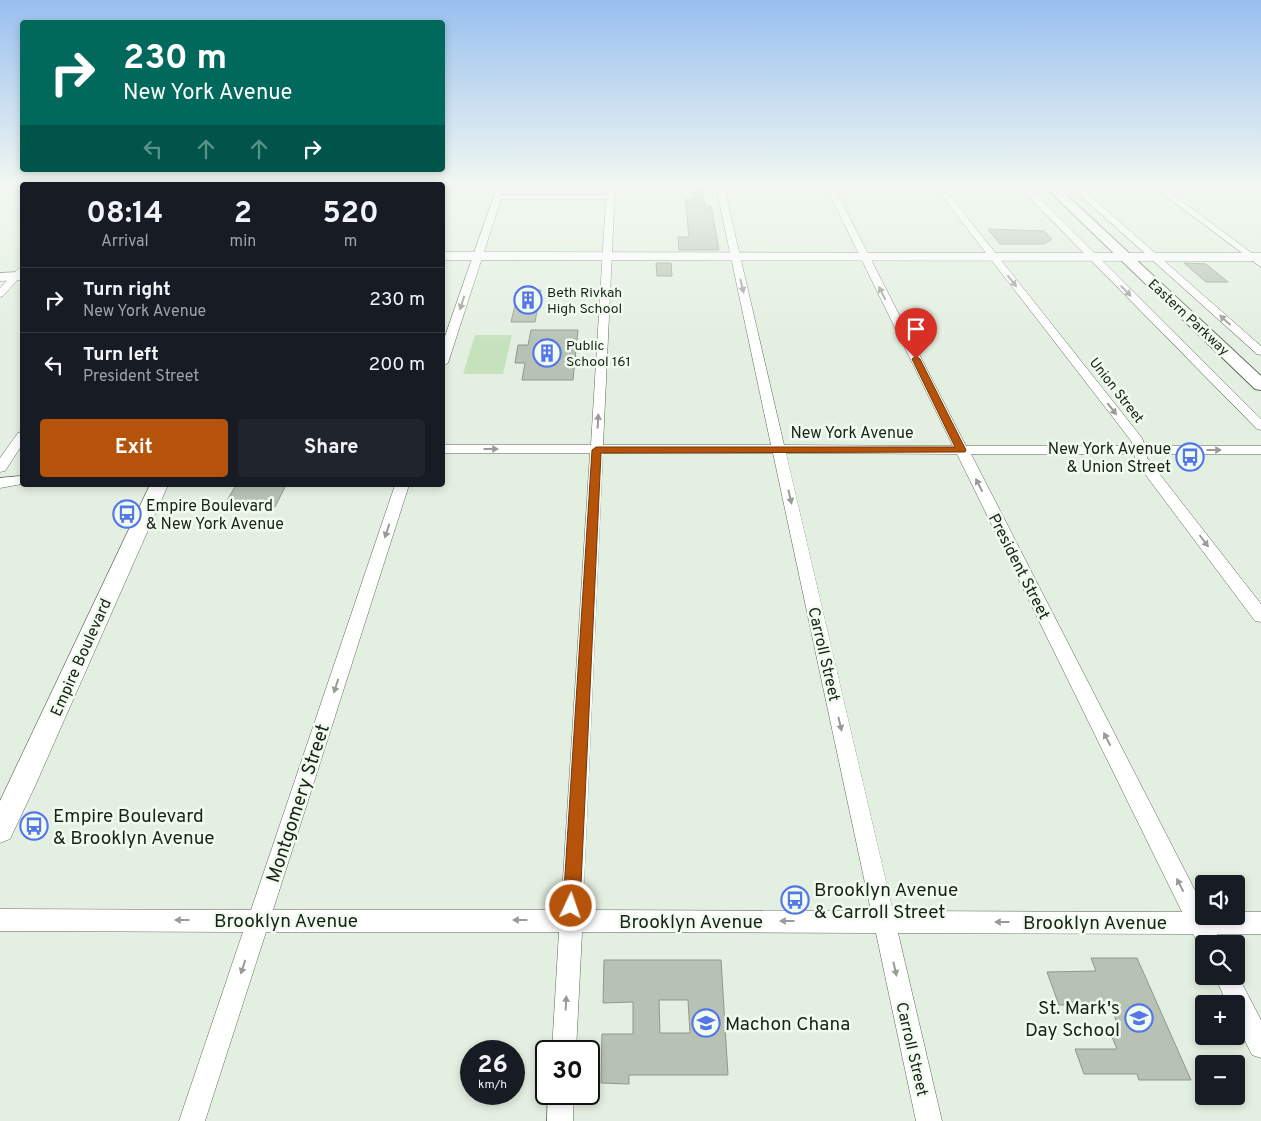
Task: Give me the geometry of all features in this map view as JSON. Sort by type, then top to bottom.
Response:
[{"type":"main road","name":"Eastern Parkway","points":[[1107,239],[1261,385]]},
{"type":"main road","points":[[445,256],[1154,256],[1258,259]]},
{"type":"main road","points":[[0,277],[20,274]]},
{"type":"main road","name":"Empire Boulevard","points":[[0,829],[26,777],[158,487]]},
{"type":"street","points":[[445,354],[483,239]]},
{"type":"street","points":[[565,1040],[608,239]]},
{"type":"street","name":"Carroll Street","points":[[732,239],[929,1121]]},
{"type":"street","name":"President Street","points":[[856,239],[1195,914]]},
{"type":"street","name":"Union Street","points":[[980,239],[1138,441],[1141,459],[1261,616]]},
{"type":"street","points":[[1075,239],[1261,426]]},
{"type":"street","points":[[1135,239],[1261,352]]},
{"type":"street","points":[[1231,239],[1258,259]]},
{"type":"street","points":[[0,294],[20,275]]},
{"type":"street","points":[[0,468],[20,439]]},
{"type":"street","name":"New York Avenue","points":[[445,449],[1261,450]]},
{"type":"street","points":[[0,482],[20,480]]},
{"type":"street","name":"Montgomery Street","points":[[192,1121],[401,487]]},
{"type":"street","name":"Brooklyn Avenue","points":[[0,920],[1195,922]]},
{"type":"street","name":"Brooklyn Avenue","points":[[1245,923],[1261,923]]},
{"type":"street","points":[[1230,985],[1261,1046]]},
{"type":"street","points":[[560,1121],[561,1105]]},
{"type":"green space","points":[[475,335],[512,335],[503,374],[463,374]]},
{"type":"building","points":[[678,239],[717,239],[719,250],[679,250]]},
{"type":"building","points":[[996,239],[1051,239],[1044,244],[1000,244]]},
{"type":"building","points":[[656,263],[671,263],[672,276],[657,276]]},
{"type":"building","points":[[1184,263],[1206,264],[1228,282],[1206,282]]},
{"type":"building","name":"Beth Rivkah High School","points":[[519,289],[541,290],[535,322],[511,322]]},
{"type":"building","name":"Public School 161","points":[[531,330],[578,330],[573,380],[522,380],[525,363],[515,363],[518,345],[528,345]]},
{"type":"building","points":[[235,487],[285,487],[275,507],[223,507]]},
{"type":"building","name":"St. Mark's Day School","points":[[1091,958],[1137,958],[1191,1080],[1139,1080],[1137,1074],[1084,1074],[1075,1049],[1117,1049],[1109,1030],[1120,1030],[1110,1005],[1059,1005],[1047,972],[1096,971]]},
{"type":"building","name":"Machon Chana","points":[[604,960],[721,960],[728,1075],[629,1075],[629,1084],[601,1083],[602,1034],[633,1034],[633,1002],[603,1003]],"holes":[[[659,1000],[688,1000],[690,1033],[660,1033]]]},
{"type":"place","name":"Beth Rivkah High School","points":[[528,300]]},
{"type":"place","name":"Public School 161","points":[[547,353]]},
{"type":"place","name":"New York Avenue & Union Street","points":[[1190,457]]},
{"type":"place","name":"Empire Boulevard & New York Avenue","points":[[127,514]]},
{"type":"place","name":"Empire Boulevard & Brooklyn Avenue","points":[[34,826]]},
{"type":"place","name":"Brooklyn Avenue & Carroll Street","points":[[795,900]]},
{"type":"place","name":"St. Mark's Day School","points":[[1139,1018]]},
{"type":"place","name":"Machon Chana","points":[[706,1023]]},
{"type":"route","points":[[571,906],[596,450],[962,450],[916,359]]}]
